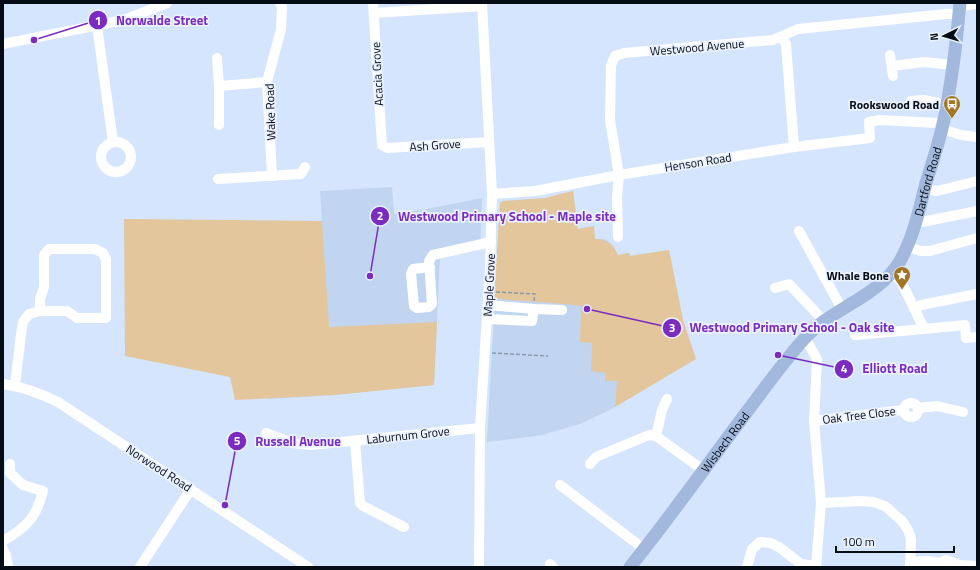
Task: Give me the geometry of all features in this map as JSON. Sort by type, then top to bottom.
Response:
[{"type":"main road","name":"Dartford Road","points":[[824,320],[880,284],[893,273],[908,248],[917,223],[947,106],[959,8]]},
{"type":"main road","name":"Wisbech Road","points":[[630,567],[776,372],[805,338],[824,320]]},
{"type":"street","points":[[3,44],[124,20],[167,3]]},
{"type":"street","name":"Wake Road","points":[[272,176],[267,82],[281,29],[282,8],[280,3]]},
{"type":"street","points":[[373,8],[482,4]]},
{"type":"street","name":"Maple Grove","points":[[479,567],[480,428],[488,305],[492,194],[482,4]]},
{"type":"street","points":[[959,8],[977,4]]},
{"type":"street","name":"Acacia Grove","points":[[373,8],[382,145]]},
{"type":"street","name":"Westwood Avenue","points":[[618,237],[617,197],[620,175],[610,120],[611,64],[615,56],[624,53],[773,40],[798,29],[947,14],[959,8]]},
{"type":"street","points":[[97,26],[113,142]]},
{"type":"street","points":[[782,37],[786,44],[794,147]]},
{"type":"street","points":[[890,55],[892,71],[924,62],[953,66]]},
{"type":"street","points":[[217,58],[219,125]]},
{"type":"street","points":[[219,86],[267,82]]},
{"type":"street","points":[[910,105],[911,101],[924,100],[947,106]]},
{"type":"street","name":"Henson Road","points":[[492,194],[535,191],[620,175],[794,147],[870,138],[869,122],[887,121],[938,123],[942,127]]},
{"type":"street","points":[[942,127],[961,135],[977,137]]},
{"type":"street","name":"Ash Grove","points":[[382,145],[387,148],[489,142]]},
{"type":"street","points":[[218,179],[300,174],[305,167]]},
{"type":"street","points":[[925,189],[937,191],[977,181]]},
{"type":"street","points":[[917,223],[977,211]]},
{"type":"street","points":[[800,231],[842,309]]},
{"type":"street","points":[[908,248],[921,251],[930,251],[977,238]]},
{"type":"street","points":[[430,267],[429,260],[433,255],[491,242]]},
{"type":"street","points":[[15,386],[23,322],[30,314],[40,312],[68,311],[77,318],[106,318],[106,259],[103,253],[95,249],[49,249],[44,255],[44,287],[40,299],[40,312]]},
{"type":"street","points":[[893,273],[902,283],[924,329]]},
{"type":"street","points":[[775,288],[789,284],[824,320]]},
{"type":"street","points":[[914,309],[921,305],[977,294]]},
{"type":"street","points":[[488,305],[562,310]]},
{"type":"street","points":[[487,319],[532,320],[535,309]]},
{"type":"street","points":[[855,335],[965,325],[966,338],[977,337]]},
{"type":"street","points":[[747,567],[752,549],[760,542],[770,542],[801,564],[816,566],[821,503],[814,421],[816,359],[805,338]]},
{"type":"street","name":"Norwood Road","points":[[3,384],[42,393],[58,402],[308,567]]},
{"type":"street","points":[[656,436],[662,410],[667,399]]},
{"type":"street","name":"Oak Tree Close","points":[[814,421],[903,410],[907,403],[911,402],[918,408],[937,406],[963,412]]},
{"type":"street","name":"Laburnum Grove","points":[[266,433],[292,443],[311,445],[480,428]]},
{"type":"street","points":[[590,464],[596,457],[649,435],[656,436],[703,470]]},
{"type":"street","points":[[355,441],[360,503],[404,527]]},
{"type":"street","points":[[3,542],[20,531],[32,518],[40,504],[44,491],[23,485],[10,473],[10,464]]},
{"type":"street","points":[[560,485],[644,549]]},
{"type":"street","points":[[140,567],[191,489]]},
{"type":"street","points":[[821,503],[861,500],[885,506],[902,521],[908,530],[911,539],[910,564],[927,561],[940,563],[946,560],[959,566],[977,566]]},
{"type":"street","points":[[3,550],[6,555],[8,567]]},
{"type":"path","points":[[488,291],[535,294],[535,309]]},
{"type":"path","points":[[490,353],[548,356]]},
{"type":"shaded area","points":[[392,187],[394,214],[482,198],[480,249],[440,258],[434,385],[334,395],[268,399],[297,221],[322,221],[320,191]]},
{"type":"shaded area","points":[[573,191],[578,229],[594,226],[595,239],[604,239],[608,241],[613,245],[618,255],[629,253],[630,256],[669,250],[683,320],[696,359],[610,410],[580,424],[543,435],[487,442],[500,203],[503,201],[545,198]]},
{"type":"shaded area","points":[[573,191],[578,229],[594,226],[595,239],[603,240],[609,243],[618,255],[629,253],[630,256],[669,250],[683,320],[696,359],[615,407],[617,381],[605,381],[605,373],[591,371],[592,343],[580,342],[581,306],[494,298],[500,203],[503,201],[545,198]]},
{"type":"shaded area","points":[[124,219],[322,221],[329,327],[437,322],[434,385],[334,395],[235,400],[230,377],[125,356]]},
{"type":"place","name":"Norwalde Street","points":[[34,40]]},
{"type":"place","name":"Rookswood Road","points":[[952,119]]},
{"type":"place","name":"Westwood Primary School - Maple site","points":[[370,276]]},
{"type":"place","name":"Whale Bone","points":[[902,290]]},
{"type":"place","name":"Westwood Primary School - Oak site","points":[[587,309]]},
{"type":"place","name":"Elliott Road","points":[[778,355]]},
{"type":"place","name":"Russell Avenue","points":[[225,505]]}]
